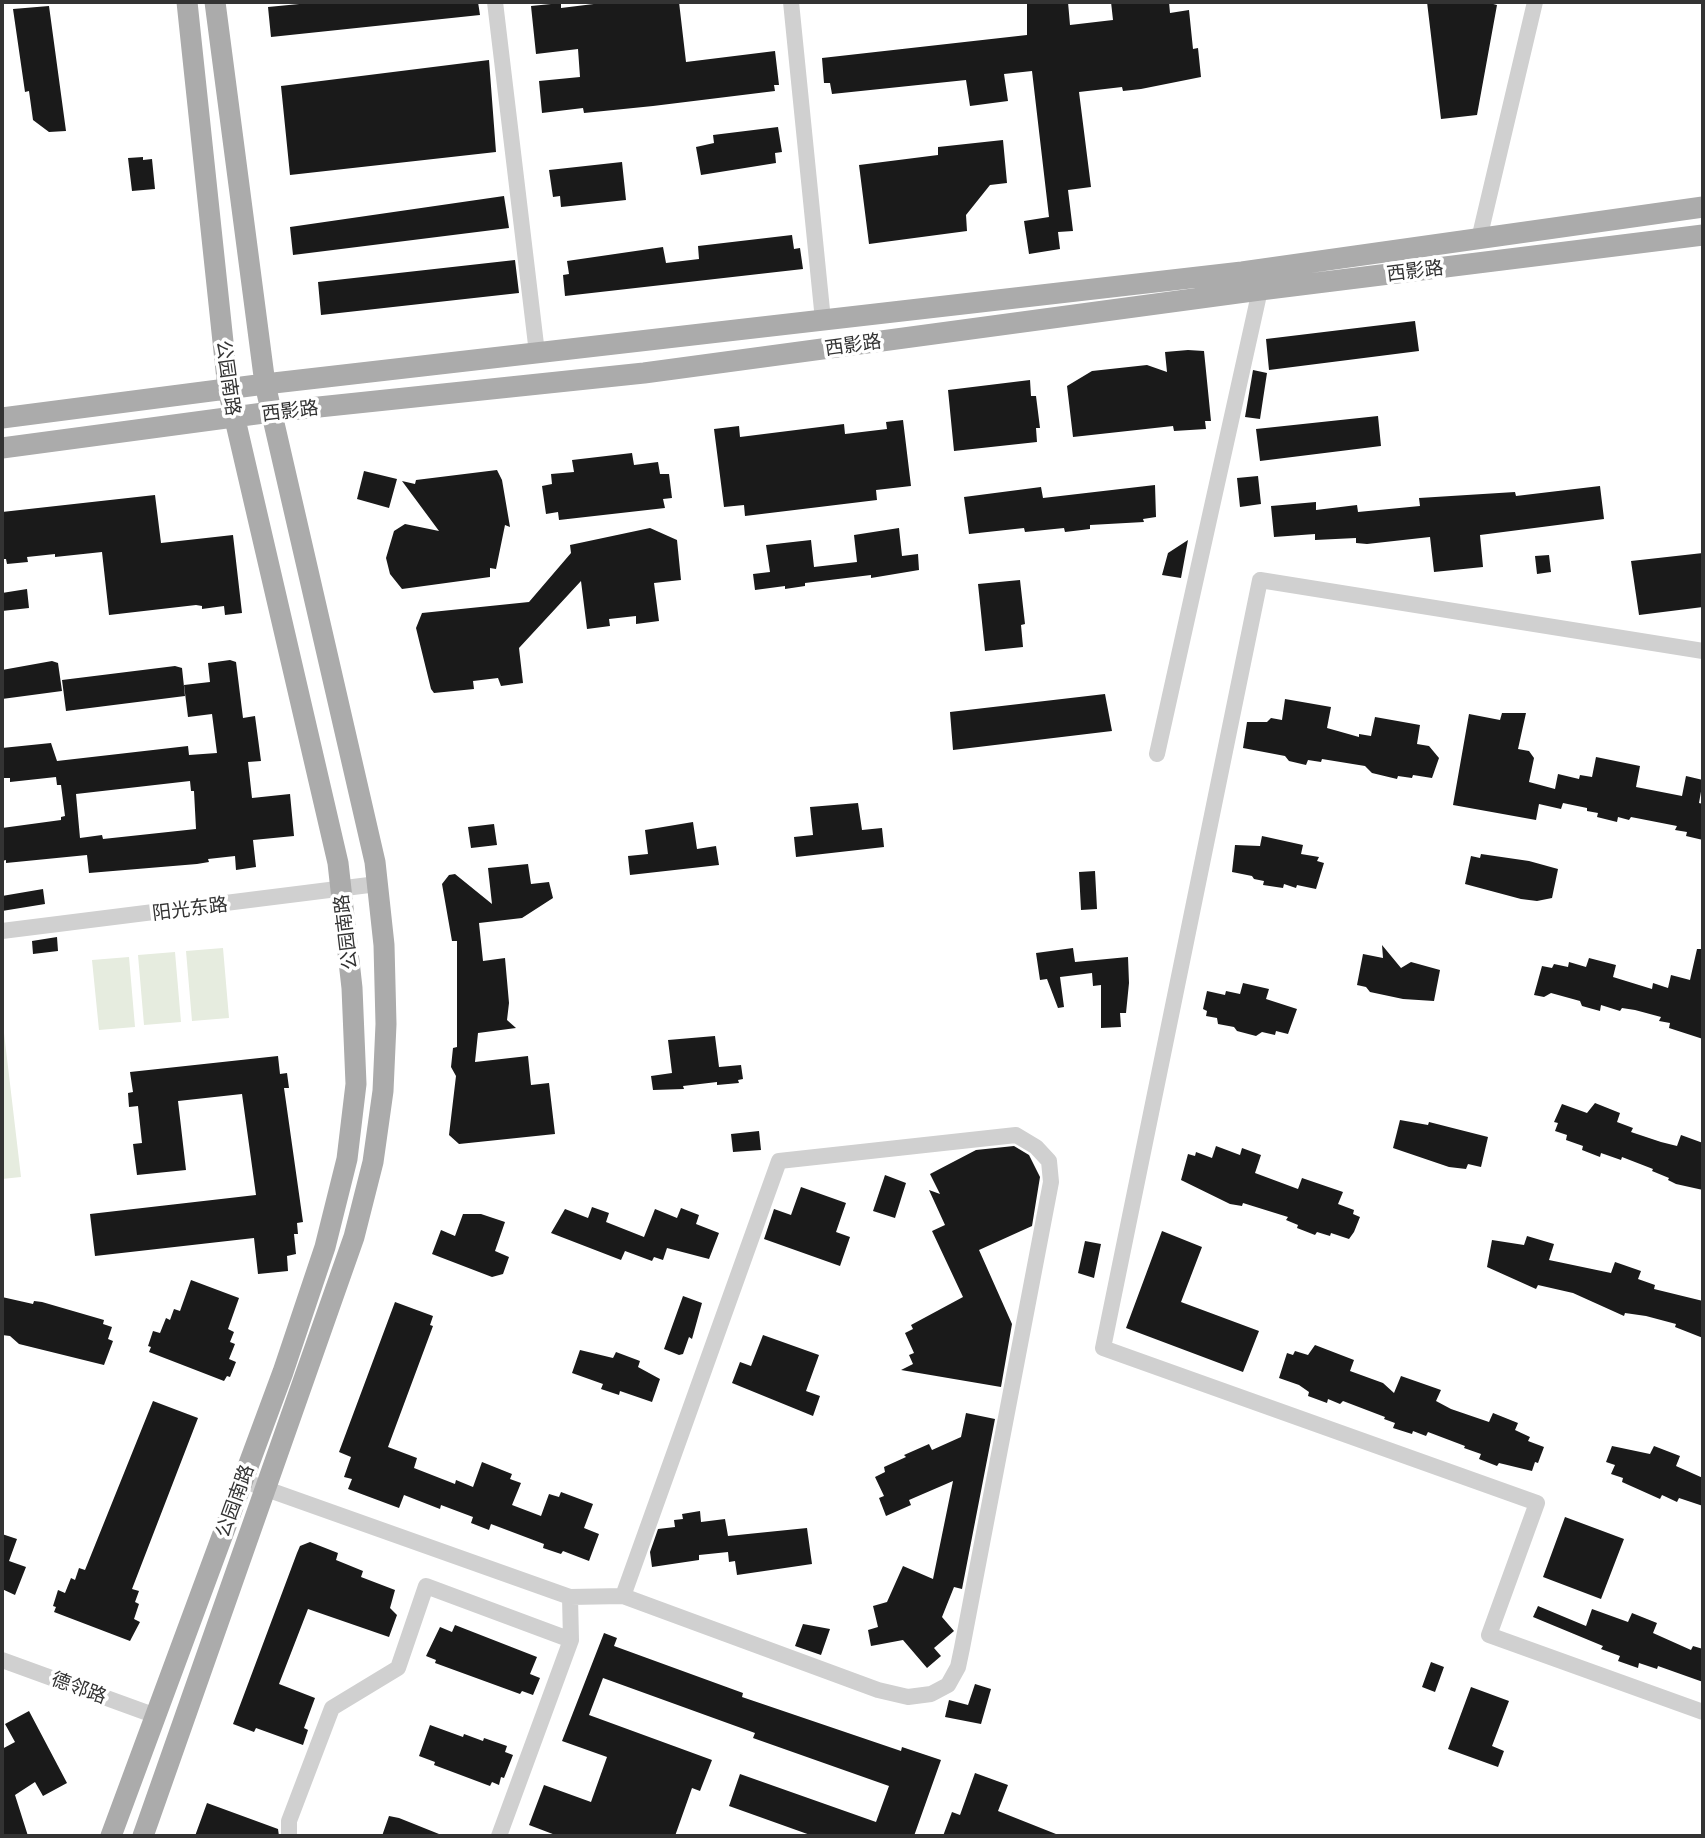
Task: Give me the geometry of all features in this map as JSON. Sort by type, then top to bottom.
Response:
[{"type":"main road","name":"公园南路","points":[[111,1836],[243,1481],[325,1247],[347,1159],[356,1084],[352,988],[335,850],[228,389],[187,2]]},
{"type":"main road","name":"公园南路","points":[[143,1836],[342,1273],[373,1163],[383,1091],[386,1024],[377,884],[368,825],[265,384],[215,2]]},
{"type":"main road","name":"西影路","points":[[2,418],[265,384],[1242,272],[1703,207]]},
{"type":"main road","name":"西影路","points":[[2,448],[271,412],[657,371],[1260,290],[1703,235]]},
{"type":"street","points":[[495,2],[537,353]]},
{"type":"street","points":[[791,2],[823,320]]},
{"type":"street","points":[[1479,239],[1535,2]]},
{"type":"street","points":[[1157,754],[1260,290]]},
{"type":"street","points":[[1703,651],[1260,580],[1103,1348],[1537,1503],[1489,1635],[1703,1712]]},
{"type":"street","name":"阳光东路","points":[[2,932],[377,884]]},
{"type":"street","points":[[243,1481],[570,1597],[623,1596],[878,1690],[908,1697],[931,1694],[948,1685],[958,1667],[1051,1182],[1049,1161],[1036,1147],[1016,1135],[779,1161],[623,1596]]},
{"type":"street","points":[[289,1836],[289,1821],[332,1708],[398,1668],[426,1586],[571,1640]]},
{"type":"street","points":[[499,1836],[571,1640],[570,1597]]},
{"type":"street","name":"德邻路","points":[[2,1660],[156,1716]]},
{"type":"shaded area","points":[[223,948],[229,1018],[192,1021],[186,951]]},
{"type":"shaded area","points":[[175,952],[181,1022],[144,1025],[138,955]]},
{"type":"shaded area","points":[[129,957],[135,1027],[99,1030],[92,960]]},
{"type":"shaded area","points":[[2,1016],[21,1177],[2,1179]]},
{"type":"building","points":[[320,2],[478,2],[480,15],[271,37],[268,7]]},
{"type":"building","points":[[610,2],[679,2],[686,62],[775,51],[779,85],[774,85],[775,91],[653,106],[584,113],[583,108],[542,113],[539,81],[580,77],[578,49],[536,54],[531,6],[561,3],[561,8]]},
{"type":"building","points":[[1027,2],[1068,2],[1070,25],[1113,20],[1111,2],[1169,2],[1170,13],[1189,10],[1193,49],[1198,48],[1201,77],[1141,89],[1123,91],[1122,87],[1079,92],[1091,187],[1068,190],[1073,231],[1058,232],[1060,249],[1029,254],[1024,221],[1049,217],[1032,71],[1004,74],[1008,101],[970,106],[966,80],[832,94],[830,83],[824,83],[822,58],[1027,35]]},
{"type":"building","points":[[1427,2],[1486,2],[1497,5],[1477,115],[1441,119]]},
{"type":"building","points":[[49,6],[66,131],[49,132],[33,120],[29,91],[25,92],[13,9]]},
{"type":"building","points":[[489,60],[496,152],[290,175],[281,86]]},
{"type":"building","points":[[778,127],[782,152],[775,153],[776,163],[701,175],[696,147],[714,143],[713,135]]},
{"type":"building","points":[[1003,140],[1007,183],[990,185],[966,215],[967,231],[869,244],[859,165],[938,155],[938,147]]},
{"type":"building","points":[[143,157],[143,160],[152,159],[155,189],[132,191],[128,158]]},
{"type":"building","points":[[622,162],[626,200],[561,207],[560,196],[553,197],[549,170]]},
{"type":"building","points":[[504,196],[509,228],[293,255],[290,227]]},
{"type":"building","points":[[792,235],[794,249],[800,248],[803,269],[565,296],[563,275],[569,274],[567,261],[663,247],[666,263],[699,259],[698,246]]},
{"type":"building","points":[[515,260],[519,293],[321,315],[318,282]]},
{"type":"building","points":[[1415,321],[1419,351],[1269,370],[1266,339]]},
{"type":"building","points":[[1204,351],[1211,421],[1205,421],[1206,429],[1174,431],[1173,426],[1073,437],[1067,386],[1092,371],[1147,365],[1167,372],[1165,352]]},
{"type":"building","points":[[1253,370],[1267,373],[1260,419],[1245,417]]},
{"type":"building","points":[[1030,380],[1031,396],[1036,396],[1040,428],[1036,428],[1037,442],[954,451],[948,390]]},
{"type":"building","points":[[1378,416],[1381,446],[1260,461],[1256,429]]},
{"type":"building","points":[[903,420],[911,486],[876,490],[877,500],[745,516],[744,505],[724,507],[714,429],[739,426],[740,437],[844,424],[845,434],[887,429],[886,422]]},
{"type":"building","points":[[632,453],[634,465],[658,462],[660,474],[669,474],[672,498],[663,499],[665,508],[559,520],[558,512],[546,514],[542,486],[552,484],[551,474],[574,472],[572,460]]},
{"type":"building","points":[[497,470],[502,480],[510,527],[505,525],[496,569],[490,568],[490,577],[402,589],[390,574],[386,558],[394,531],[405,524],[439,531],[402,481],[415,484],[416,480]]},
{"type":"building","points":[[364,471],[397,479],[389,508],[357,499]]},
{"type":"building","points":[[1258,476],[1261,504],[1240,507],[1237,478]]},
{"type":"building","points":[[1155,485],[1156,517],[1143,519],[1144,522],[1090,525],[1090,529],[1065,532],[1064,528],[1025,532],[1024,528],[969,534],[964,497],[1041,487],[1043,498]]},
{"type":"building","points":[[1600,486],[1604,519],[1480,535],[1483,567],[1434,572],[1430,537],[1367,544],[1356,543],[1356,538],[1315,540],[1315,534],[1274,537],[1271,506],[1316,502],[1316,510],[1357,505],[1358,512],[1420,506],[1419,498],[1515,492],[1516,496]]},
{"type":"building","points":[[155,495],[161,543],[233,535],[242,613],[225,615],[224,606],[202,609],[202,606],[196,605],[109,615],[102,552],[27,557],[28,562],[7,564],[6,559],[2,559],[2,512]]},
{"type":"building","points":[[650,528],[677,540],[681,580],[654,583],[659,621],[636,624],[636,616],[609,619],[610,626],[587,629],[581,581],[519,648],[523,683],[501,686],[498,678],[473,681],[474,689],[434,693],[431,689],[416,628],[422,613],[529,602],[571,553],[570,545]]},
{"type":"building","points":[[899,528],[902,556],[918,554],[919,570],[871,578],[871,575],[805,583],[805,586],[785,589],[785,586],[755,590],[753,574],[770,572],[766,545],[811,540],[814,567],[857,562],[854,535]]},
{"type":"building","points":[[1188,540],[1181,578],[1162,575],[1168,553]]},
{"type":"building","points":[[1703,553],[1703,607],[1639,615],[1631,561]]},
{"type":"building","points":[[1549,555],[1551,572],[1537,574],[1535,556]]},
{"type":"building","points":[[1020,580],[1025,624],[1021,625],[1023,647],[985,651],[978,584]]},
{"type":"building","points":[[27,589],[29,608],[2,611],[2,593]]},
{"type":"building","points":[[230,660],[236,662],[243,718],[255,716],[261,761],[248,762],[252,798],[290,794],[294,836],[253,840],[256,867],[236,870],[235,856],[208,859],[209,862],[197,864],[89,873],[87,855],[6,863],[6,860],[2,861],[2,828],[61,820],[61,817],[65,816],[61,785],[57,785],[56,777],[10,782],[10,778],[2,778],[2,748],[51,743],[57,761],[188,746],[189,755],[217,753],[212,714],[188,717],[184,685],[210,682],[208,663]],"holes":[[[190,781],[191,791],[194,791],[196,829],[103,839],[102,835],[80,838],[76,794]]]},
{"type":"building","points":[[52,661],[58,663],[62,691],[2,699],[2,670]]},
{"type":"building","points":[[175,666],[182,668],[185,696],[66,711],[62,680]]},
{"type":"building","points":[[1105,694],[1112,731],[953,750],[950,712]]},
{"type":"building","points":[[1285,699],[1331,707],[1327,728],[1359,737],[1359,734],[1371,736],[1375,717],[1420,725],[1417,744],[1429,746],[1439,758],[1432,778],[1413,775],[1412,778],[1398,776],[1397,779],[1372,773],[1365,766],[1322,759],[1321,762],[1308,760],[1306,765],[1289,761],[1285,756],[1243,748],[1247,722],[1267,722],[1271,718],[1282,720]]},
{"type":"building","points":[[1502,713],[1526,713],[1518,749],[1529,751],[1534,758],[1529,782],[1555,789],[1558,774],[1579,779],[1580,775],[1592,777],[1596,757],[1640,766],[1636,787],[1682,796],[1686,776],[1703,780],[1699,803],[1703,804],[1703,840],[1686,836],[1687,832],[1675,830],[1677,826],[1631,817],[1629,820],[1618,817],[1617,822],[1597,817],[1598,813],[1587,811],[1587,808],[1563,803],[1561,809],[1539,804],[1536,820],[1453,805],[1469,714],[1500,720]]},
{"type":"building","points":[[858,803],[862,830],[882,828],[884,847],[796,857],[794,837],[813,835],[810,807]]},
{"type":"building","points":[[693,822],[697,849],[716,846],[719,865],[630,875],[628,856],[648,854],[645,830]]},
{"type":"building","points":[[494,824],[497,845],[471,848],[468,827]]},
{"type":"building","points":[[1262,836],[1303,845],[1301,854],[1319,857],[1317,861],[1324,863],[1316,889],[1284,884],[1283,888],[1263,885],[1264,881],[1232,872],[1235,845],[1260,846]]},
{"type":"building","points":[[1481,854],[1529,861],[1558,869],[1552,898],[1537,901],[1521,899],[1465,884],[1471,856],[1480,858]]},
{"type":"building","points":[[528,864],[531,884],[549,882],[553,898],[522,918],[479,923],[483,961],[505,958],[509,1003],[507,1020],[516,1028],[478,1033],[475,1062],[528,1056],[531,1085],[549,1083],[555,1134],[459,1144],[449,1135],[456,1076],[451,1067],[453,1048],[457,1047],[457,941],[452,941],[442,884],[449,875],[455,874],[492,904],[488,868]]},
{"type":"building","points":[[1095,871],[1097,909],[1081,910],[1079,872]]},
{"type":"building","points":[[43,889],[45,904],[2,911],[2,896]]},
{"type":"building","points":[[57,937],[58,951],[33,954],[32,941]]},
{"type":"building","points":[[1382,945],[1401,968],[1411,962],[1440,970],[1434,1001],[1403,999],[1370,992],[1366,987],[1357,985],[1363,954],[1383,958]]},
{"type":"building","points":[[1073,948],[1075,962],[1128,957],[1126,1013],[1120,1013],[1121,1027],[1101,1028],[1101,985],[1093,986],[1092,973],[1060,977],[1064,1007],[1058,1008],[1047,979],[1040,980],[1036,953]]},
{"type":"building","points":[[1697,949],[1703,949],[1703,1039],[1669,1028],[1670,1023],[1659,1021],[1661,1017],[1635,1010],[1622,1008],[1620,1011],[1601,1005],[1600,1011],[1582,1006],[1580,1001],[1551,993],[1544,997],[1534,995],[1542,966],[1552,968],[1554,964],[1568,967],[1569,962],[1586,967],[1589,958],[1616,965],[1613,977],[1652,989],[1653,983],[1668,988],[1671,975],[1690,980]]},
{"type":"building","points":[[1243,983],[1269,989],[1266,999],[1297,1009],[1288,1034],[1276,1031],[1275,1035],[1262,1032],[1256,1036],[1218,1024],[1217,1018],[1206,1016],[1207,1011],[1203,1009],[1207,991],[1225,995],[1226,991],[1240,994]]},
{"type":"building","points":[[715,1036],[719,1067],[741,1065],[743,1079],[738,1080],[739,1083],[717,1085],[717,1082],[683,1086],[684,1089],[653,1090],[651,1076],[672,1073],[668,1040]]},
{"type":"building","points":[[278,1056],[280,1074],[287,1073],[289,1088],[284,1088],[303,1222],[297,1223],[298,1234],[294,1234],[296,1254],[287,1256],[288,1271],[258,1274],[254,1238],[95,1256],[90,1214],[256,1195],[242,1094],[178,1101],[186,1170],[137,1175],[133,1144],[142,1143],[138,1106],[129,1107],[128,1093],[133,1092],[130,1072]]},
{"type":"building","points":[[1595,1103],[1620,1113],[1617,1122],[1633,1128],[1631,1132],[1677,1146],[1681,1135],[1703,1143],[1703,1190],[1676,1184],[1652,1171],[1653,1169],[1622,1157],[1621,1160],[1601,1153],[1600,1157],[1582,1150],[1583,1146],[1566,1140],[1567,1135],[1555,1131],[1558,1123],[1554,1122],[1562,1104],[1587,1113]]},
{"type":"building","points":[[1400,1120],[1428,1125],[1429,1122],[1488,1137],[1481,1167],[1468,1164],[1466,1169],[1449,1167],[1393,1148]]},
{"type":"building","points":[[759,1131],[761,1150],[733,1152],[731,1134]]},
{"type":"building","points":[[1014,1146],[1029,1155],[1040,1177],[1032,1226],[979,1250],[1012,1324],[1001,1387],[901,1370],[913,1364],[909,1355],[914,1353],[905,1333],[913,1329],[911,1325],[963,1297],[932,1231],[945,1225],[929,1190],[940,1194],[930,1174],[976,1150]]},
{"type":"building","points":[[1216,1146],[1240,1155],[1242,1148],[1261,1155],[1255,1173],[1298,1189],[1302,1178],[1343,1192],[1338,1204],[1354,1210],[1353,1214],[1360,1217],[1354,1232],[1349,1239],[1331,1233],[1330,1236],[1317,1232],[1315,1235],[1297,1228],[1298,1225],[1286,1220],[1288,1217],[1243,1203],[1242,1206],[1230,1204],[1181,1180],[1188,1154],[1195,1156],[1196,1152],[1212,1158]]},
{"type":"building","points":[[885,1175],[906,1183],[895,1218],[873,1211]]},
{"type":"building","points":[[801,1187],[846,1203],[836,1232],[850,1237],[840,1266],[764,1239],[774,1209],[791,1215]]},
{"type":"building","points":[[592,1207],[609,1213],[606,1222],[644,1237],[655,1209],[677,1218],[681,1208],[699,1215],[696,1224],[719,1233],[709,1259],[667,1248],[663,1260],[654,1257],[652,1261],[625,1251],[621,1260],[551,1233],[565,1209],[588,1218]]},
{"type":"building","points":[[463,1214],[481,1214],[505,1222],[495,1251],[509,1257],[503,1274],[492,1277],[432,1254],[441,1230],[455,1236]]},
{"type":"building","points":[[1162,1231],[1202,1247],[1181,1302],[1259,1331],[1243,1372],[1126,1328]]},
{"type":"building","points":[[1527,1236],[1554,1244],[1549,1260],[1611,1273],[1615,1262],[1641,1271],[1638,1279],[1655,1285],[1654,1289],[1703,1301],[1703,1338],[1675,1327],[1676,1324],[1646,1316],[1625,1313],[1624,1316],[1573,1293],[1538,1285],[1536,1289],[1487,1267],[1492,1240],[1524,1245]]},
{"type":"building","points":[[1085,1241],[1101,1244],[1094,1278],[1078,1273]]},
{"type":"building","points":[[191,1280],[239,1298],[228,1329],[234,1332],[230,1342],[235,1344],[229,1359],[236,1362],[230,1377],[227,1376],[224,1381],[149,1352],[151,1347],[148,1346],[153,1331],[160,1333],[166,1318],[170,1320],[174,1309],[180,1311]]},
{"type":"building","points":[[683,1296],[702,1303],[692,1339],[689,1337],[683,1354],[679,1355],[664,1349]]},
{"type":"building","points":[[2,1297],[33,1304],[34,1301],[42,1302],[104,1320],[103,1324],[112,1327],[108,1339],[113,1341],[104,1365],[19,1344],[10,1336],[2,1335]]},
{"type":"building","points":[[395,1302],[433,1316],[430,1325],[433,1326],[388,1447],[417,1458],[414,1468],[455,1484],[456,1480],[473,1487],[482,1462],[512,1474],[510,1479],[521,1483],[512,1505],[541,1516],[549,1494],[559,1497],[561,1492],[593,1504],[584,1528],[599,1534],[589,1561],[563,1551],[561,1554],[543,1548],[544,1544],[491,1524],[489,1530],[471,1523],[473,1517],[441,1505],[440,1509],[404,1495],[399,1508],[348,1489],[352,1479],[344,1477],[351,1457],[339,1452]]},
{"type":"building","points":[[763,1335],[819,1355],[806,1391],[820,1396],[813,1416],[732,1383],[740,1362],[751,1366]]},
{"type":"building","points":[[1315,1345],[1354,1360],[1350,1371],[1383,1383],[1394,1393],[1401,1376],[1441,1390],[1436,1401],[1451,1409],[1489,1422],[1493,1413],[1518,1423],[1515,1430],[1530,1437],[1528,1441],[1544,1447],[1538,1463],[1535,1462],[1532,1471],[1499,1463],[1497,1466],[1479,1459],[1481,1454],[1464,1448],[1465,1446],[1428,1432],[1426,1436],[1393,1428],[1395,1423],[1384,1419],[1385,1417],[1343,1401],[1340,1404],[1328,1399],[1327,1403],[1308,1396],[1309,1392],[1299,1385],[1279,1378],[1287,1353],[1293,1355],[1295,1351],[1308,1355]]},
{"type":"building","points":[[580,1350],[613,1358],[616,1352],[640,1361],[638,1367],[660,1379],[652,1402],[620,1391],[619,1395],[601,1389],[603,1384],[572,1373]]},
{"type":"building","points":[[153,1401],[198,1418],[132,1589],[139,1591],[135,1602],[139,1604],[134,1619],[140,1622],[130,1641],[54,1612],[56,1607],[53,1606],[58,1590],[65,1593],[71,1578],[75,1580],[79,1568],[85,1570]]},
{"type":"building","points":[[966,1413],[995,1419],[962,1589],[954,1587],[942,1617],[954,1631],[934,1648],[941,1656],[927,1668],[903,1640],[871,1646],[868,1630],[878,1627],[873,1606],[887,1602],[903,1566],[933,1579],[953,1481],[909,1500],[911,1505],[886,1516],[879,1498],[884,1496],[875,1477],[885,1472],[884,1467],[906,1457],[904,1455],[929,1444],[932,1450],[961,1437]]},
{"type":"building","points":[[1612,1446],[1650,1454],[1654,1446],[1680,1456],[1676,1466],[1703,1478],[1703,1506],[1679,1498],[1677,1502],[1662,1495],[1660,1499],[1622,1482],[1623,1478],[1611,1474],[1615,1465],[1606,1462]]},
{"type":"building","points":[[700,1511],[701,1522],[725,1519],[728,1536],[807,1528],[812,1564],[737,1575],[735,1561],[729,1562],[728,1552],[699,1555],[699,1560],[652,1567],[650,1552],[658,1529],[675,1527],[674,1520],[683,1519],[682,1514]]},
{"type":"building","points":[[1565,1517],[1624,1539],[1601,1599],[1543,1577]]},
{"type":"building","points":[[2,1534],[17,1539],[9,1561],[26,1567],[15,1595],[2,1589]]},
{"type":"building","points":[[310,1542],[338,1553],[336,1560],[363,1571],[361,1577],[395,1590],[390,1608],[397,1615],[389,1637],[308,1609],[279,1684],[315,1698],[304,1728],[308,1730],[303,1745],[256,1728],[254,1732],[233,1724],[297,1553],[300,1546]]},
{"type":"building","points":[[1538,1606],[1586,1626],[1592,1609],[1628,1622],[1632,1613],[1657,1623],[1653,1633],[1691,1650],[1693,1646],[1703,1649],[1703,1682],[1658,1666],[1657,1669],[1639,1663],[1638,1668],[1618,1661],[1620,1656],[1601,1649],[1603,1646],[1533,1617]]},
{"type":"building","points":[[803,1624],[830,1629],[821,1655],[795,1646]]},
{"type":"building","points":[[455,1625],[537,1657],[530,1674],[540,1678],[533,1695],[522,1691],[520,1694],[435,1663],[436,1660],[426,1656],[440,1627],[452,1632]]},
{"type":"building","points":[[604,1633],[617,1638],[614,1646],[743,1693],[742,1697],[901,1751],[902,1747],[941,1760],[914,1836],[813,1836],[729,1806],[740,1774],[876,1822],[889,1786],[753,1738],[755,1733],[603,1678],[589,1715],[712,1760],[700,1791],[692,1788],[675,1836],[558,1836],[529,1825],[544,1785],[591,1802],[607,1757],[562,1741]]},
{"type":"building","points":[[1431,1662],[1444,1667],[1435,1692],[1422,1687]]},
{"type":"building","points":[[975,1684],[991,1689],[981,1724],[945,1717],[949,1700],[968,1705]]},
{"type":"building","points":[[1471,1687],[1509,1701],[1492,1746],[1504,1751],[1498,1767],[1448,1749]]},
{"type":"building","points":[[29,1711],[67,1783],[43,1796],[35,1782],[15,1795],[28,1836],[2,1836],[2,1749],[15,1742],[5,1724]]},
{"type":"building","points":[[430,1725],[463,1737],[464,1734],[483,1741],[484,1738],[507,1746],[505,1752],[513,1755],[499,1785],[492,1782],[490,1786],[434,1765],[435,1762],[419,1756]]},
{"type":"building","points":[[975,1773],[1008,1785],[998,1811],[1061,1836],[943,1836],[952,1812],[960,1815]]},
{"type":"building","points":[[207,1803],[278,1829],[279,1836],[195,1836]]},
{"type":"building","points":[[389,1816],[399,1818],[444,1836],[382,1836]]}]
